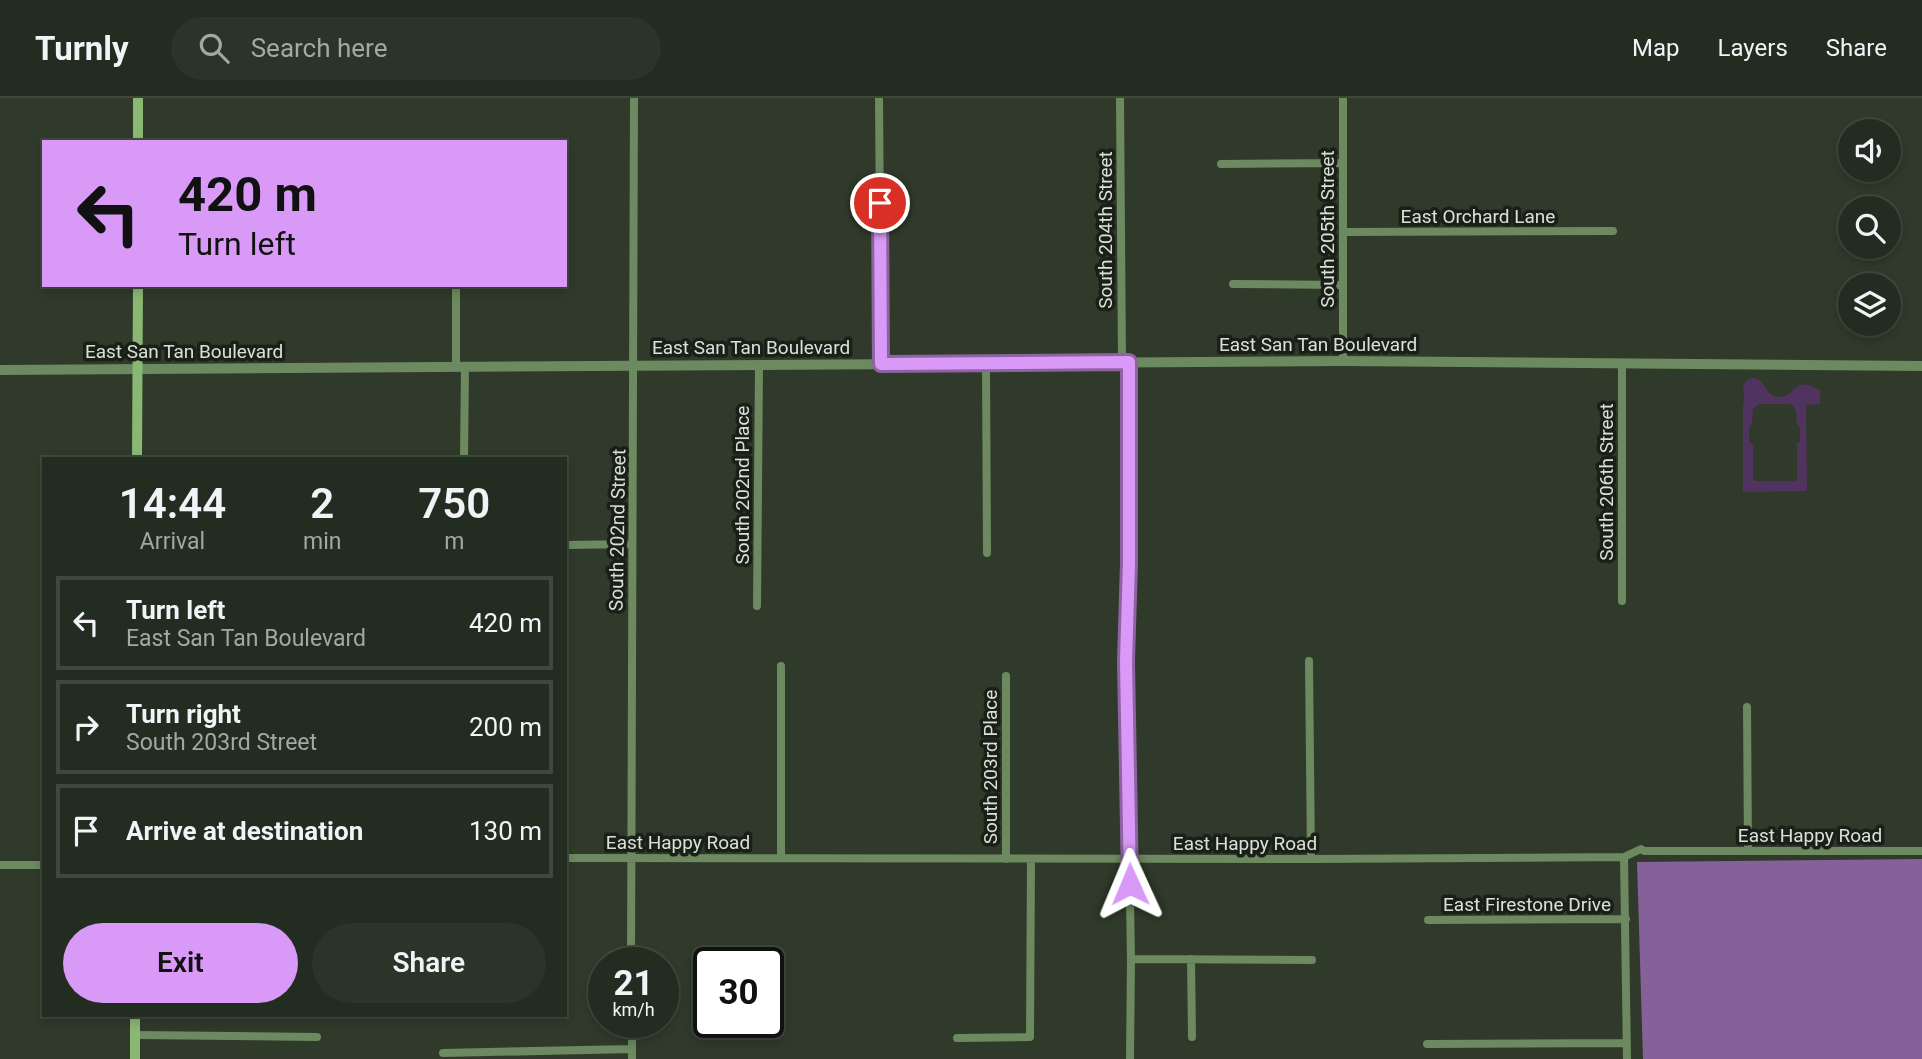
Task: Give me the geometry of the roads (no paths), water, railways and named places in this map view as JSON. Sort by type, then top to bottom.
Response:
[{"type":"main road","points":[[138,98],[138,140]]},
{"type":"main road","points":[[137,457],[138,287]]},
{"type":"main road","points":[[135,1017],[135,1059]]},
{"type":"street","name":"South 202nd Street","points":[[631,947],[634,98]]},
{"type":"street","points":[[879,98],[881,364]]},
{"type":"street","name":"South 204th Street","points":[[1120,98],[1129,563],[1126,661],[1130,1059]]},
{"type":"street","name":"South 205th Street","points":[[1343,98],[1343,361]]},
{"type":"street","points":[[1221,164],[1343,163]]},
{"type":"street","name":"East Orchard Lane","points":[[1343,232],[1613,231]]},
{"type":"street","points":[[1233,284],[1342,285]]},
{"type":"street","points":[[456,287],[464,457]]},
{"type":"street","name":"East San Tan Boulevard","points":[[0,370],[1343,361],[1922,366]]},
{"type":"street","points":[[986,363],[987,553]]},
{"type":"street","name":"South 206th Street","points":[[1622,363],[1622,601]]},
{"type":"street","name":"South 202nd Place","points":[[757,606],[759,365]]},
{"type":"street","points":[[567,545],[632,544]]},
{"type":"street","points":[[1310,661],[1311,859]]},
{"type":"street","points":[[781,666],[781,858]]},
{"type":"street","name":"South 203rd Place","points":[[1006,676],[1006,859]]},
{"type":"street","points":[[1747,707],[1748,851]]},
{"type":"street","name":"East Happy Road","points":[[567,858],[1311,859],[1624,857],[1641,849],[1922,850]]},
{"type":"street","points":[[1624,857],[1627,1059]]},
{"type":"street","points":[[957,1038],[1030,1037],[1031,859]]},
{"type":"street","points":[[0,865],[42,865]]},
{"type":"street","name":"East Firestone Drive","points":[[1428,919],[1626,919]]},
{"type":"street","points":[[1130,959],[1312,960]]},
{"type":"street","points":[[1191,960],[1192,1037]]},
{"type":"street","points":[[135,1035],[317,1037]]},
{"type":"street","points":[[1427,1044],[1627,1043]]},
{"type":"street","points":[[443,1053],[632,1054]]}]
